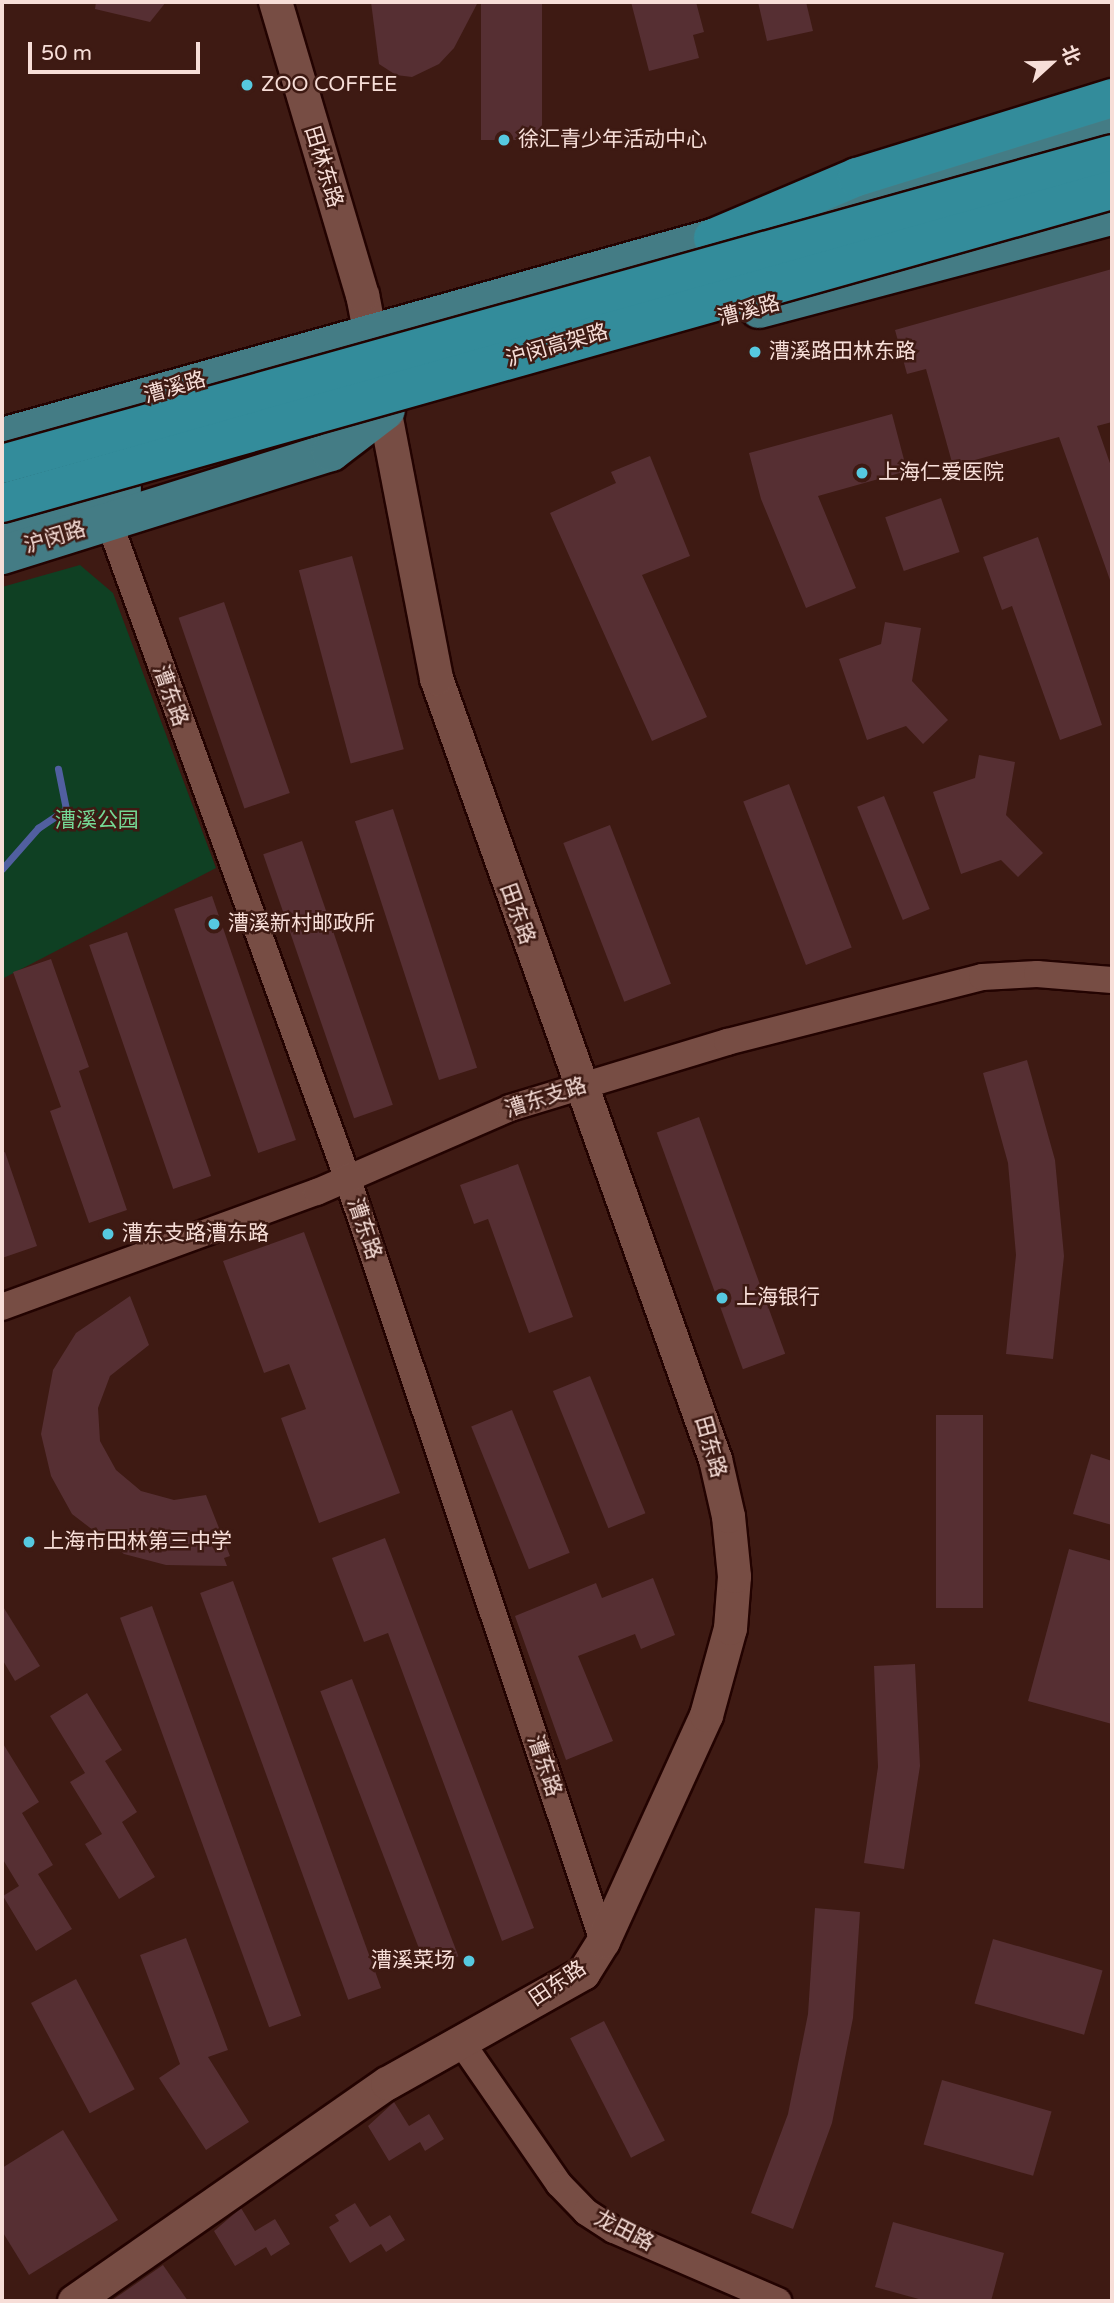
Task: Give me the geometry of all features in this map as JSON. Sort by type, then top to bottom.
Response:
[{"type":"highway","points":[[713,238],[857,177],[1112,98]]},
{"type":"highway","name":"沪闵高架路","points":[[2,464],[1112,153]]},
{"type":"highway","name":"沪闵高架路","points":[[2,503],[1112,190]]},
{"type":"highway","points":[[2,517],[313,415]]},
{"type":"main road","name":"漕溪路","points":[[713,238],[751,208],[825,172],[1112,82]]},
{"type":"main road","name":"漕溪路","points":[[2,437],[713,238],[892,195],[1112,125]]},
{"type":"main road","name":"漕溪路","points":[[2,524],[386,410],[1112,216]]},
{"type":"main road","name":"漕溪路","points":[[109,522],[331,452],[386,410]]},
{"type":"main road","name":"沪闵路","points":[[2,555],[109,522]]},
{"type":"street","name":"田林东路","points":[[275,2],[370,333]]},
{"type":"street","name":"田东路","points":[[74,2301],[311,2133],[461,2042],[583,1973],[603,1941],[706,1715],[730,1628],[734,1576],[729,1516],[715,1458],[579,1086],[436,678],[370,333]]},
{"type":"street","name":"漕东路","points":[[109,522],[347,1177],[603,1941]]},
{"type":"street","name":"漕东支路","points":[[2,1307],[347,1177],[510,1108],[579,1086],[954,982],[1037,974],[1112,980]]},
{"type":"street","name":"龙田路","points":[[461,2042],[559,2184],[586,2212],[614,2230],[778,2301]]},
{"type":"green space","name":"漕溪公园","points":[[80,565],[113,593],[216,868],[2,979],[2,587]]},
{"type":"building","points":[[96,2],[166,2],[150,22],[95,9]]},
{"type":"building","points":[[371,2],[478,2],[454,48],[439,64],[412,77],[396,75],[379,64]]},
{"type":"building","points":[[481,2],[542,2],[542,140],[481,140]]},
{"type":"building","points":[[631,2],[696,2],[704,32],[693,35],[699,58],[649,71]]},
{"type":"building","points":[[758,2],[806,2],[813,31],[767,41]]},
{"type":"building","points":[[1112,269],[1112,422],[1097,426],[1112,469],[1110,580],[1059,437],[953,466],[926,369],[907,374],[895,330]]},
{"type":"building","points":[[892,414],[907,471],[818,496],[856,588],[806,608],[761,499],[749,453]]},
{"type":"building","points":[[650,456],[690,556],[642,575],[707,717],[652,741],[550,513],[616,483],[611,472]]},
{"type":"building","points":[[941,498],[960,552],[904,571],[885,517]]},
{"type":"building","points":[[1038,537],[1102,725],[1060,740],[1012,606],[1002,610],[983,557]]},
{"type":"building","points":[[352,556],[404,749],[351,763],[299,570]]},
{"type":"building","points":[[224,602],[290,793],[244,809],[179,618]]},
{"type":"building","points":[[885,622],[921,628],[912,681],[948,720],[923,744],[906,726],[867,740],[839,659],[881,644]]},
{"type":"building","points":[[979,755],[1015,762],[1006,815],[1043,853],[1018,877],[1001,860],[961,874],[933,792],[975,778]]},
{"type":"building","points":[[789,784],[852,947],[806,965],[743,802]]},
{"type":"building","points":[[884,796],[930,909],[903,920],[857,807]]},
{"type":"building","points":[[393,809],[477,1068],[439,1080],[355,821]]},
{"type":"building","points":[[610,825],[671,984],[624,1002],[563,843]]},
{"type":"building","points":[[302,841],[393,1105],[354,1118],[263,854]]},
{"type":"building","points":[[212,896],[296,1140],[258,1153],[174,909]]},
{"type":"building","points":[[127,932],[211,1176],[173,1189],[89,945]]},
{"type":"building","points":[[51,959],[89,1067],[79,1071],[127,1210],[89,1223],[50,1111],[61,1107],[13,972]]},
{"type":"building","points":[[1027,1060],[1055,1160],[1064,1256],[1053,1359],[1006,1354],[1016,1255],[1008,1163],[983,1073]]},
{"type":"building","points":[[699,1117],[785,1354],[743,1369],[657,1132]]},
{"type":"building","points":[[5,1152],[37,1246],[2,1258],[2,1153]]},
{"type":"building","points":[[518,1164],[573,1317],[529,1333],[488,1219],[474,1224],[460,1185]]},
{"type":"building","points":[[304,1232],[400,1493],[319,1523],[281,1418],[306,1409],[289,1364],[264,1373],[223,1261]]},
{"type":"building","points":[[130,1296],[149,1345],[110,1376],[98,1408],[100,1441],[116,1470],[141,1491],[174,1500],[206,1495],[230,1556],[224,1558],[227,1566],[166,1565],[124,1554],[72,1514],[51,1476],[41,1434],[53,1370],[76,1333]]},
{"type":"building","points":[[590,1376],[645,1513],[608,1528],[553,1391]]},
{"type":"building","points":[[512,1410],[570,1553],[529,1569],[471,1426]]},
{"type":"building","points":[[936,1415],[983,1415],[983,1608],[936,1608]]},
{"type":"building","points":[[1091,1454],[1112,1461],[1112,1525],[1073,1514]]},
{"type":"building","points":[[385,1538],[534,1928],[502,1941],[388,1633],[364,1642],[332,1558]]},
{"type":"building","points":[[1069,1549],[1112,1561],[1112,1724],[1028,1701]]},
{"type":"building","points":[[653,1578],[675,1635],[641,1649],[635,1634],[578,1656],[613,1741],[566,1760],[515,1616],[596,1583],[602,1598]]},
{"type":"building","points":[[233,1581],[381,1988],[348,2000],[200,1593]]},
{"type":"building","points":[[2,1605],[40,1666],[15,1681],[2,1659]]},
{"type":"building","points":[[152,1606],[301,2016],[269,2027],[120,1618]]},
{"type":"building","points":[[915,1664],[920,1766],[904,1869],[864,1863],[878,1767],[874,1666]]},
{"type":"building","points":[[352,1679],[458,1956],[427,1968],[320,1691]]},
{"type":"building","points":[[87,1693],[122,1750],[105,1761],[137,1812],[122,1822],[155,1877],[119,1899],[85,1844],[102,1834],[70,1782],[85,1773],[50,1716]]},
{"type":"building","points":[[2,1742],[39,1802],[22,1813],[53,1865],[38,1874],[72,1929],[36,1951],[3,1896],[19,1886],[2,1858]]},
{"type":"building","points":[[815,1908],[860,1912],[853,2018],[832,2123],[793,2229],[751,2213],[788,2114],[808,2014]]},
{"type":"building","points":[[186,1938],[228,2050],[208,2057],[249,2122],[206,2150],[159,2078],[180,2064],[140,1955]]},
{"type":"building","points":[[993,1939],[1103,1970],[1084,2035],[975,2003]]},
{"type":"building","points":[[76,1979],[135,2089],[90,2113],[31,2003]]},
{"type":"building","points":[[604,2021],[665,2140],[631,2158],[570,2038]]},
{"type":"building","points":[[942,2080],[1052,2111],[1033,2176],[924,2144]]},
{"type":"building","points":[[394,2102],[409,2126],[429,2114],[444,2139],[425,2151],[420,2142],[389,2161],[368,2126]]},
{"type":"building","points":[[63,2130],[118,2220],[29,2275],[2,2231],[2,2168]]},
{"type":"building","points":[[355,2203],[370,2227],[390,2215],[405,2240],[386,2252],[381,2244],[350,2263],[329,2227],[339,2221],[335,2215]]},
{"type":"building","points":[[241,2208],[255,2231],[275,2219],[290,2244],[271,2256],[266,2247],[235,2266],[214,2231]]},
{"type":"building","points":[[893,2222],[1004,2253],[991,2301],[926,2301],[875,2287]]},
{"type":"building","points":[[163,2265],[188,2301],[111,2301]]},
{"type":"waterway","points":[[2,869],[38,828],[66,809],[58,769]]},
{"type":"place","name":"ZOO COFFEE","points":[[247,85]]},
{"type":"place","name":"徐汇青少年活动中心","points":[[504,140]]},
{"type":"place","name":"漕溪路田林东路","points":[[755,352]]},
{"type":"place","name":"上海仁爱医院","points":[[862,473]]},
{"type":"place","name":"漕溪新村邮政所","points":[[214,924]]},
{"type":"place","name":"漕东支路漕东路","points":[[108,1234]]},
{"type":"place","name":"上海银行","points":[[722,1298]]},
{"type":"place","name":"上海市田林第三中学","points":[[29,1542]]},
{"type":"place","name":"漕溪菜场","points":[[469,1961]]}]
